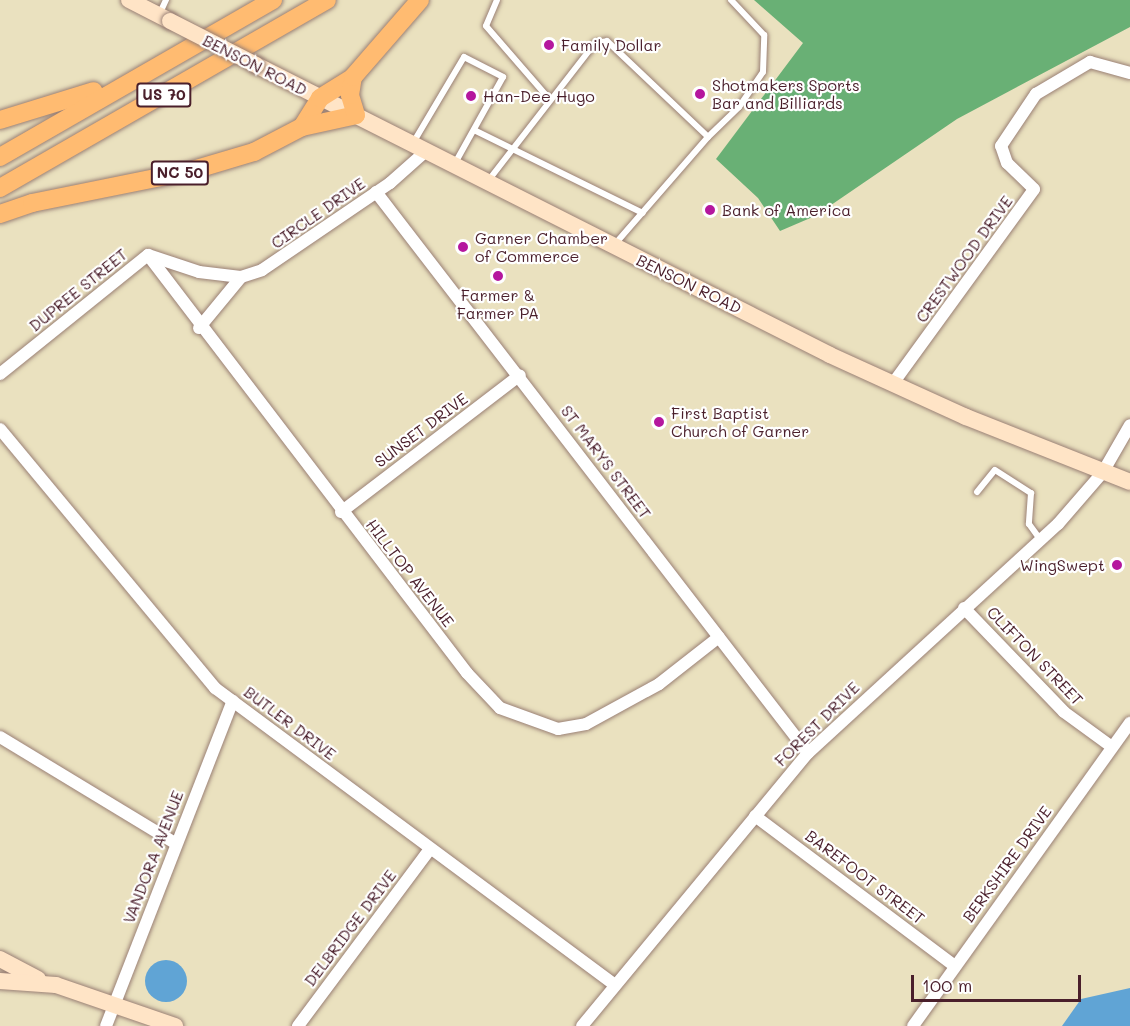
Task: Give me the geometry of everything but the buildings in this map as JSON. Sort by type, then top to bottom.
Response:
[{"type":"main road","name":"BENSON ROAD","points":[[129,0],[165,12],[256,65],[320,98],[614,246],[894,382],[1130,482]]},
{"type":"main road","name":"US 70","points":[[0,157],[273,0]]},
{"type":"main road","name":"US 70","points":[[0,188],[327,0]]},
{"type":"main road","points":[[302,127],[320,98],[353,77],[420,0]]},
{"type":"main road","points":[[0,120],[45,111],[151,69]]},
{"type":"main road","points":[[353,77],[350,96],[356,115]]},
{"type":"main road","name":"NC 50","points":[[0,214],[243,155],[302,127],[356,115]]},
{"type":"main road","points":[[0,959],[47,984],[114,1004],[175,1026]]},
{"type":"main road","points":[[0,981],[47,984]]},
{"type":"street","name":"CRESTWOOD DRIVE","points":[[894,382],[1034,189],[1007,163],[1001,146],[1036,94],[1090,62],[1130,73]]},
{"type":"street","name":"CIRCLE DRIVE","points":[[241,277],[292,254],[376,192],[419,147]]},
{"type":"street","name":"ST MARYS STREET","points":[[376,192],[520,375],[808,753]]},
{"type":"street","points":[[148,255],[199,272],[241,277]]},
{"type":"street","name":"HILLTOP AVENUE","points":[[148,255],[199,328],[467,673],[500,708],[522,720],[558,729],[586,724],[659,684],[719,637]]},
{"type":"street","name":"DUPREE STREET","points":[[0,374],[148,255]]},
{"type":"street","points":[[199,328],[241,277]]},
{"type":"street","name":"SUNSET DRIVE","points":[[342,512],[520,375]]},
{"type":"street","name":"FOREST DRIVE","points":[[582,1026],[808,753],[1040,539],[1103,472],[1130,425]]},
{"type":"street","name":"BUTLER DRIVE","points":[[0,429],[204,676],[233,701],[615,986]]},
{"type":"street","name":"CLIFTON STREET","points":[[964,608],[1064,712],[1112,747]]},
{"type":"street","name":"VANDORA AVENUE","points":[[106,1026],[175,843],[233,701]]},
{"type":"street","name":"BERKSHIRE DRIVE","points":[[913,1026],[1130,723]]},
{"type":"street","points":[[0,737],[175,843]]},
{"type":"street","name":"BAREFOOT STREET","points":[[755,816],[955,966]]},
{"type":"street","name":"DELBRIDGE DRIVE","points":[[298,1026],[430,849]]},
{"type":"lane","points":[[497,0],[486,26],[550,100]]},
{"type":"lane","points":[[614,246],[708,137],[739,107],[763,72],[764,35],[731,0]]},
{"type":"lane","points":[[487,182],[550,100],[601,40],[708,137]]},
{"type":"lane","points":[[419,147],[464,57],[503,77],[454,165]]},
{"type":"lane","points":[[474,130],[643,213]]},
{"type":"lane","points":[[977,492],[994,470],[1031,493],[1029,524],[1040,539]]},
{"type":"green space","points":[[754,0],[1130,0],[1130,27],[957,119],[815,216],[780,231],[758,198],[716,159],[803,43]]},
{"type":"water","points":[[166,960],[181,966],[187,981],[181,996],[166,1002],[151,996],[145,981],[151,966]]},
{"type":"water","points":[[1130,988],[1130,1026],[1062,1026],[1081,999]]},
{"type":"place","name":"Family Dollar","points":[[549,45]]},
{"type":"place","name":"Shotmakers Sports Bar and Billiards","points":[[700,94]]},
{"type":"place","name":"Han-Dee Hugo","points":[[471,96]]},
{"type":"place","name":"Bank of America","points":[[710,210]]},
{"type":"place","name":"Garner Chamber of Commerce","points":[[463,247]]},
{"type":"place","name":"Farmer & Farmer PA","points":[[498,276]]},
{"type":"place","name":"First Baptist Church of Garner","points":[[659,422]]},
{"type":"place","name":"WingSwept","points":[[1117,565]]}]
